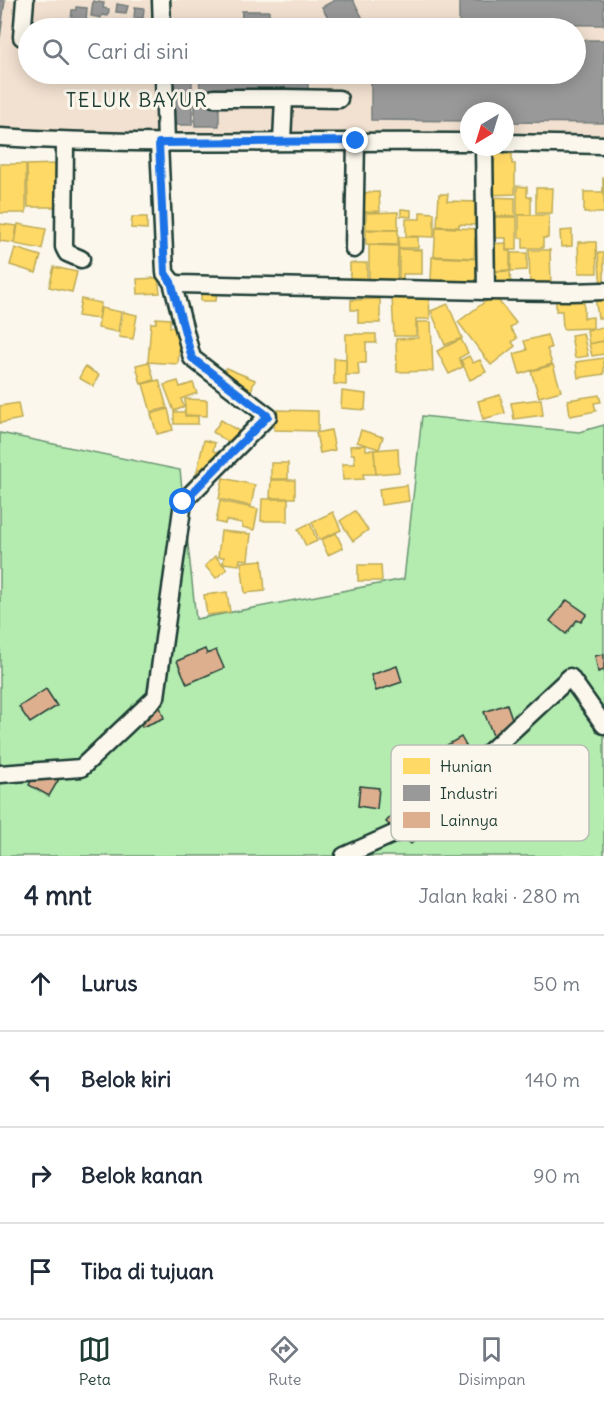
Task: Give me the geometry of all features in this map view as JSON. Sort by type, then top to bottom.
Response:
[{"type":"street","points":[[24,18],[25,0]]},
{"type":"street","points":[[161,0],[162,18]]},
{"type":"street","points":[[0,774],[81,768],[156,697],[183,502],[268,416],[192,358],[171,282],[165,273],[164,84]]},
{"type":"street","points":[[214,98],[339,99]]},
{"type":"street","points":[[282,141],[284,98]]},
{"type":"street","points":[[0,137],[65,142],[460,142]]},
{"type":"street","points":[[354,249],[356,141]]},
{"type":"street","points":[[65,142],[64,247],[67,253],[81,259]]},
{"type":"street","points":[[514,143],[604,145]]},
{"type":"street","points":[[484,156],[486,291]]},
{"type":"street","points":[[171,282],[486,291],[604,291]]},
{"type":"street","points":[[497,745],[570,677],[604,725]]},
{"type":"street","points":[[344,856],[391,835]]},
{"type":"shaded area","points":[[0,0],[604,0],[604,145],[514,145],[514,102],[460,102],[460,144],[0,143]]},
{"type":"green space","points":[[422,416],[579,432],[604,425],[604,856],[0,856],[0,433],[180,470],[196,619],[404,579]]},
{"type":"building: Hunian","points":[[494,156],[512,156],[512,164],[515,164],[515,194],[488,195],[487,164],[494,163]]},
{"type":"building: Hunian","points":[[0,164],[26,164],[26,213],[0,213]]},
{"type":"building: Hunian","points":[[57,164],[57,207],[28,207],[27,165]]},
{"type":"building: Hunian","points":[[603,178],[604,213],[584,213],[584,192],[603,192]]},
{"type":"building: Hunian","points":[[517,186],[527,187],[527,197],[531,197],[531,215],[517,215]]},
{"type":"building: Hunian","points":[[536,188],[553,188],[552,213],[536,213]]},
{"type":"building: Hunian","points":[[379,192],[380,211],[359,212],[358,193]]},
{"type":"building: Hunian","points":[[439,194],[448,194],[447,201],[476,202],[475,225],[437,226]]},
{"type":"building: Hunian","points":[[487,197],[515,198],[515,216],[487,216]]},
{"type":"building: Hunian","points":[[401,209],[411,210],[411,217],[401,216]]},
{"type":"building: Hunian","points":[[398,212],[398,230],[366,229],[366,213]]},
{"type":"building: Hunian","points":[[420,212],[434,213],[434,237],[406,236],[406,219],[420,219]]},
{"type":"building: Hunian","points":[[519,215],[549,215],[548,238],[543,238],[543,248],[523,248],[523,238],[519,238]]},
{"type":"building: Hunian","points":[[132,217],[147,217],[147,229],[131,228]]},
{"type":"building: Hunian","points":[[488,217],[517,217],[517,250],[506,250],[506,238],[488,238]]},
{"type":"building: Hunian","points":[[0,224],[17,226],[14,243],[0,241]]},
{"type":"building: Hunian","points":[[18,224],[46,229],[42,249],[15,244]]},
{"type":"building: Hunian","points":[[436,227],[478,229],[474,258],[434,256]]},
{"type":"building: Hunian","points":[[366,230],[398,230],[398,245],[366,244]]},
{"type":"building: Hunian","points":[[572,230],[572,246],[561,247],[560,231]]},
{"type":"building: Hunian","points":[[399,237],[418,237],[418,248],[398,248]]},
{"type":"building: Hunian","points":[[578,242],[596,242],[597,273],[579,273]]},
{"type":"building: Hunian","points":[[506,243],[506,251],[510,251],[510,270],[490,271],[489,244]]},
{"type":"building: Hunian","points":[[369,245],[398,246],[397,286],[369,286]]},
{"type":"building: Hunian","points":[[15,248],[41,256],[36,273],[10,265]]},
{"type":"building: Hunian","points":[[399,249],[422,250],[422,274],[403,274],[403,283],[399,283]]},
{"type":"building: Hunian","points":[[529,250],[550,250],[551,285],[530,286]]},
{"type":"building: Hunian","points":[[511,253],[527,253],[527,270],[511,271]]},
{"type":"building: Hunian","points":[[598,253],[604,253],[604,286],[601,286]]},
{"type":"building: Hunian","points":[[432,257],[481,259],[480,287],[444,285],[445,281],[431,281]]},
{"type":"building: Hunian","points":[[350,263],[367,263],[367,285],[350,285]]},
{"type":"building: Hunian","points":[[54,267],[77,272],[72,292],[49,287]]},
{"type":"building: Hunian","points":[[510,271],[511,286],[491,287],[490,272]]},
{"type":"building: Hunian","points":[[158,278],[160,293],[138,294],[137,279]]},
{"type":"building: Hunian","points":[[201,289],[217,289],[216,301],[201,301]]},
{"type":"building: Hunian","points":[[429,295],[430,319],[416,319],[416,336],[394,336],[392,296]]},
{"type":"building: Hunian","points":[[494,295],[516,323],[510,328],[517,338],[512,342],[515,346],[491,365],[458,322]]},
{"type":"building: Hunian","points":[[604,295],[604,318],[598,318],[595,296]]},
{"type":"building: Hunian","points":[[584,296],[584,318],[593,317],[593,328],[563,329],[562,311],[556,311],[556,301],[561,301],[561,297]]},
{"type":"building: Hunian","points":[[81,299],[101,303],[98,319],[78,316]]},
{"type":"building: Hunian","points":[[380,299],[380,323],[358,323],[358,310],[351,310],[351,300]]},
{"type":"building: Hunian","points":[[448,304],[462,338],[445,345],[431,311]]},
{"type":"building: Hunian","points":[[101,308],[121,312],[118,332],[98,328]]},
{"type":"building: Hunian","points":[[123,312],[137,315],[133,339],[119,337]]},
{"type":"building: Hunian","points":[[156,318],[170,319],[170,327],[181,328],[178,364],[148,362],[151,323],[156,323]]},
{"type":"building: Hunian","points":[[417,322],[431,322],[433,371],[397,372],[396,339],[418,338]]},
{"type":"building: Hunian","points":[[604,327],[604,341],[589,344],[587,330]]},
{"type":"building: Hunian","points":[[583,333],[588,356],[575,358],[571,335]]},
{"type":"building: Hunian","points":[[346,334],[376,334],[376,343],[366,343],[366,363],[358,363],[359,375],[346,375]]},
{"type":"building: Hunian","points":[[547,335],[551,348],[547,349],[552,364],[520,374],[514,354],[527,350],[524,341]]},
{"type":"building: Hunian","points":[[461,339],[468,353],[459,358],[463,367],[449,374],[437,351]]},
{"type":"building: Hunian","points":[[604,341],[604,354],[592,356],[589,344]]},
{"type":"building: Hunian","points":[[469,356],[473,363],[480,360],[486,372],[470,380],[461,360]]},
{"type":"building: Hunian","points":[[334,358],[346,359],[346,385],[334,384]]},
{"type":"building: Hunian","points":[[604,358],[604,374],[578,378],[576,362]]},
{"type":"building: Hunian","points":[[149,362],[154,380],[141,384],[136,365]]},
{"type":"building: Hunian","points":[[553,365],[561,391],[539,397],[531,371]]},
{"type":"building: Hunian","points":[[85,367],[99,375],[93,386],[79,378]]},
{"type":"building: Hunian","points":[[226,368],[255,380],[249,396],[219,383]]},
{"type":"building: Hunian","points":[[159,380],[167,408],[151,412],[143,384]]},
{"type":"building: Hunian","points":[[178,381],[180,387],[193,383],[197,393],[181,399],[184,407],[174,411],[164,385]]},
{"type":"building: Hunian","points":[[342,391],[366,394],[365,410],[341,408]]},
{"type":"building: Hunian","points":[[500,395],[505,413],[483,419],[478,401]]},
{"type":"building: Hunian","points":[[599,395],[601,402],[594,403],[596,411],[570,416],[568,400]]},
{"type":"building: Hunian","points":[[185,399],[207,400],[207,416],[185,415]]},
{"type":"building: Hunian","points":[[541,399],[543,415],[514,419],[511,403]]},
{"type":"building: Hunian","points":[[18,403],[21,419],[0,423],[0,406]]},
{"type":"building: Hunian","points":[[168,409],[173,430],[157,434],[151,414]]},
{"type":"building: Hunian","points":[[275,410],[318,411],[318,431],[274,430]]},
{"type":"building: Hunian","points":[[174,412],[185,412],[185,416],[198,416],[198,424],[174,424]]},
{"type":"building: Hunian","points":[[221,420],[248,437],[234,446],[213,432]]},
{"type":"building: Hunian","points":[[331,430],[335,450],[320,453],[316,433]]},
{"type":"building: Hunian","points":[[361,430],[383,437],[379,449],[357,442]]},
{"type":"building: Hunian","points":[[204,440],[215,443],[213,451],[218,452],[216,461],[195,480]]},
{"type":"building: Hunian","points":[[366,445],[366,450],[374,450],[376,474],[363,474],[364,479],[343,480],[342,464],[355,464],[350,446]]},
{"type":"building: Hunian","points":[[398,448],[399,472],[376,474],[374,450]]},
{"type":"building: Hunian","points":[[271,463],[288,463],[288,479],[271,479]]},
{"type":"building: Hunian","points":[[223,478],[255,485],[251,506],[219,499]]},
{"type":"building: Hunian","points":[[271,480],[295,480],[295,498],[270,498]]},
{"type":"building: Hunian","points":[[407,485],[409,501],[381,505],[379,489]]},
{"type":"building: Hunian","points":[[262,499],[288,499],[288,521],[261,521]]},
{"type":"building: Hunian","points":[[220,501],[258,509],[254,530],[242,527],[242,523],[226,520],[225,524],[216,522]]},
{"type":"building: Hunian","points":[[355,511],[368,530],[353,541],[340,521]]},
{"type":"building: Hunian","points":[[333,512],[341,530],[319,540],[312,522]]},
{"type":"building: Hunian","points":[[310,523],[317,541],[306,546],[298,529]]},
{"type":"building: Hunian","points":[[221,531],[251,534],[248,560],[240,559],[239,565],[223,563],[224,557],[218,557]]},
{"type":"building: Hunian","points":[[336,533],[343,548],[328,555],[321,540]]},
{"type":"building: Hunian","points":[[215,556],[227,569],[216,578],[205,566]]},
{"type":"building: Hunian","points":[[262,560],[265,591],[245,593],[241,562]]},
{"type":"building: Hunian","points":[[358,565],[381,565],[382,581],[358,581]]},
{"type":"building: Hunian","points":[[227,592],[230,612],[207,615],[204,595]]},
{"type":"building: Industri","points":[[0,0],[5,0],[0,38]]},
{"type":"building: Industri","points":[[335,0],[353,0],[363,18],[328,18],[322,7]]},
{"type":"building: Industri","points":[[459,0],[604,0],[604,25],[586,25],[586,18],[459,18]]},
{"type":"building: Industri","points":[[93,1],[104,3],[103,8],[109,9],[108,16],[102,15],[101,18],[91,16]]},
{"type":"building: Industri","points":[[117,4],[128,6],[126,13],[116,12]]},
{"type":"building: Industri","points":[[76,7],[87,8],[86,18],[71,18],[72,10],[76,10]]},
{"type":"building: Industri","points":[[135,7],[144,8],[143,18],[134,18]]},
{"type":"building: Industri","points":[[242,11],[269,11],[269,18],[242,18]]},
{"type":"building: Industri","points":[[586,40],[604,40],[604,123],[514,122],[514,102],[460,102],[460,121],[371,120],[371,84],[586,84]]},
{"type":"building: Industri","points":[[172,84],[192,84],[192,125],[172,125]]},
{"type":"building: Industri","points":[[200,84],[308,84],[308,89],[200,91]]},
{"type":"building: Industri","points":[[195,104],[219,104],[219,126],[195,126]]},
{"type":"building: Lainnya","points":[[567,600],[587,614],[581,622],[577,620],[566,634],[550,621]]},
{"type":"building: Lainnya","points":[[205,649],[207,654],[216,650],[224,668],[187,684],[177,661]]},
{"type":"building: Lainnya","points":[[604,654],[604,670],[598,672],[595,656]]},
{"type":"building: Lainnya","points":[[397,666],[402,682],[376,691],[371,675]]},
{"type":"building: Lainnya","points":[[46,689],[57,706],[30,723],[19,707]]},
{"type":"building: Lainnya","points":[[159,704],[164,718],[142,727],[136,712]]},
{"type":"building: Lainnya","points":[[507,704],[516,730],[494,738],[484,712]]},
{"type":"building: Lainnya","points":[[461,737],[465,745],[447,745]]},
{"type":"building: Lainnya","points":[[38,768],[59,779],[49,796],[29,785]]},
{"type":"building: Lainnya","points":[[360,786],[379,788],[377,809],[358,806]]},
{"type":"building: Lainnya","points":[[391,816],[391,826],[386,822]]},
{"type":"district","name":"TELUK BAYUR","points":[[137,99]]},
{"type":"route","points":[[183,502],[268,416],[192,358],[171,282],[165,273],[159,143],[356,141]]}]
